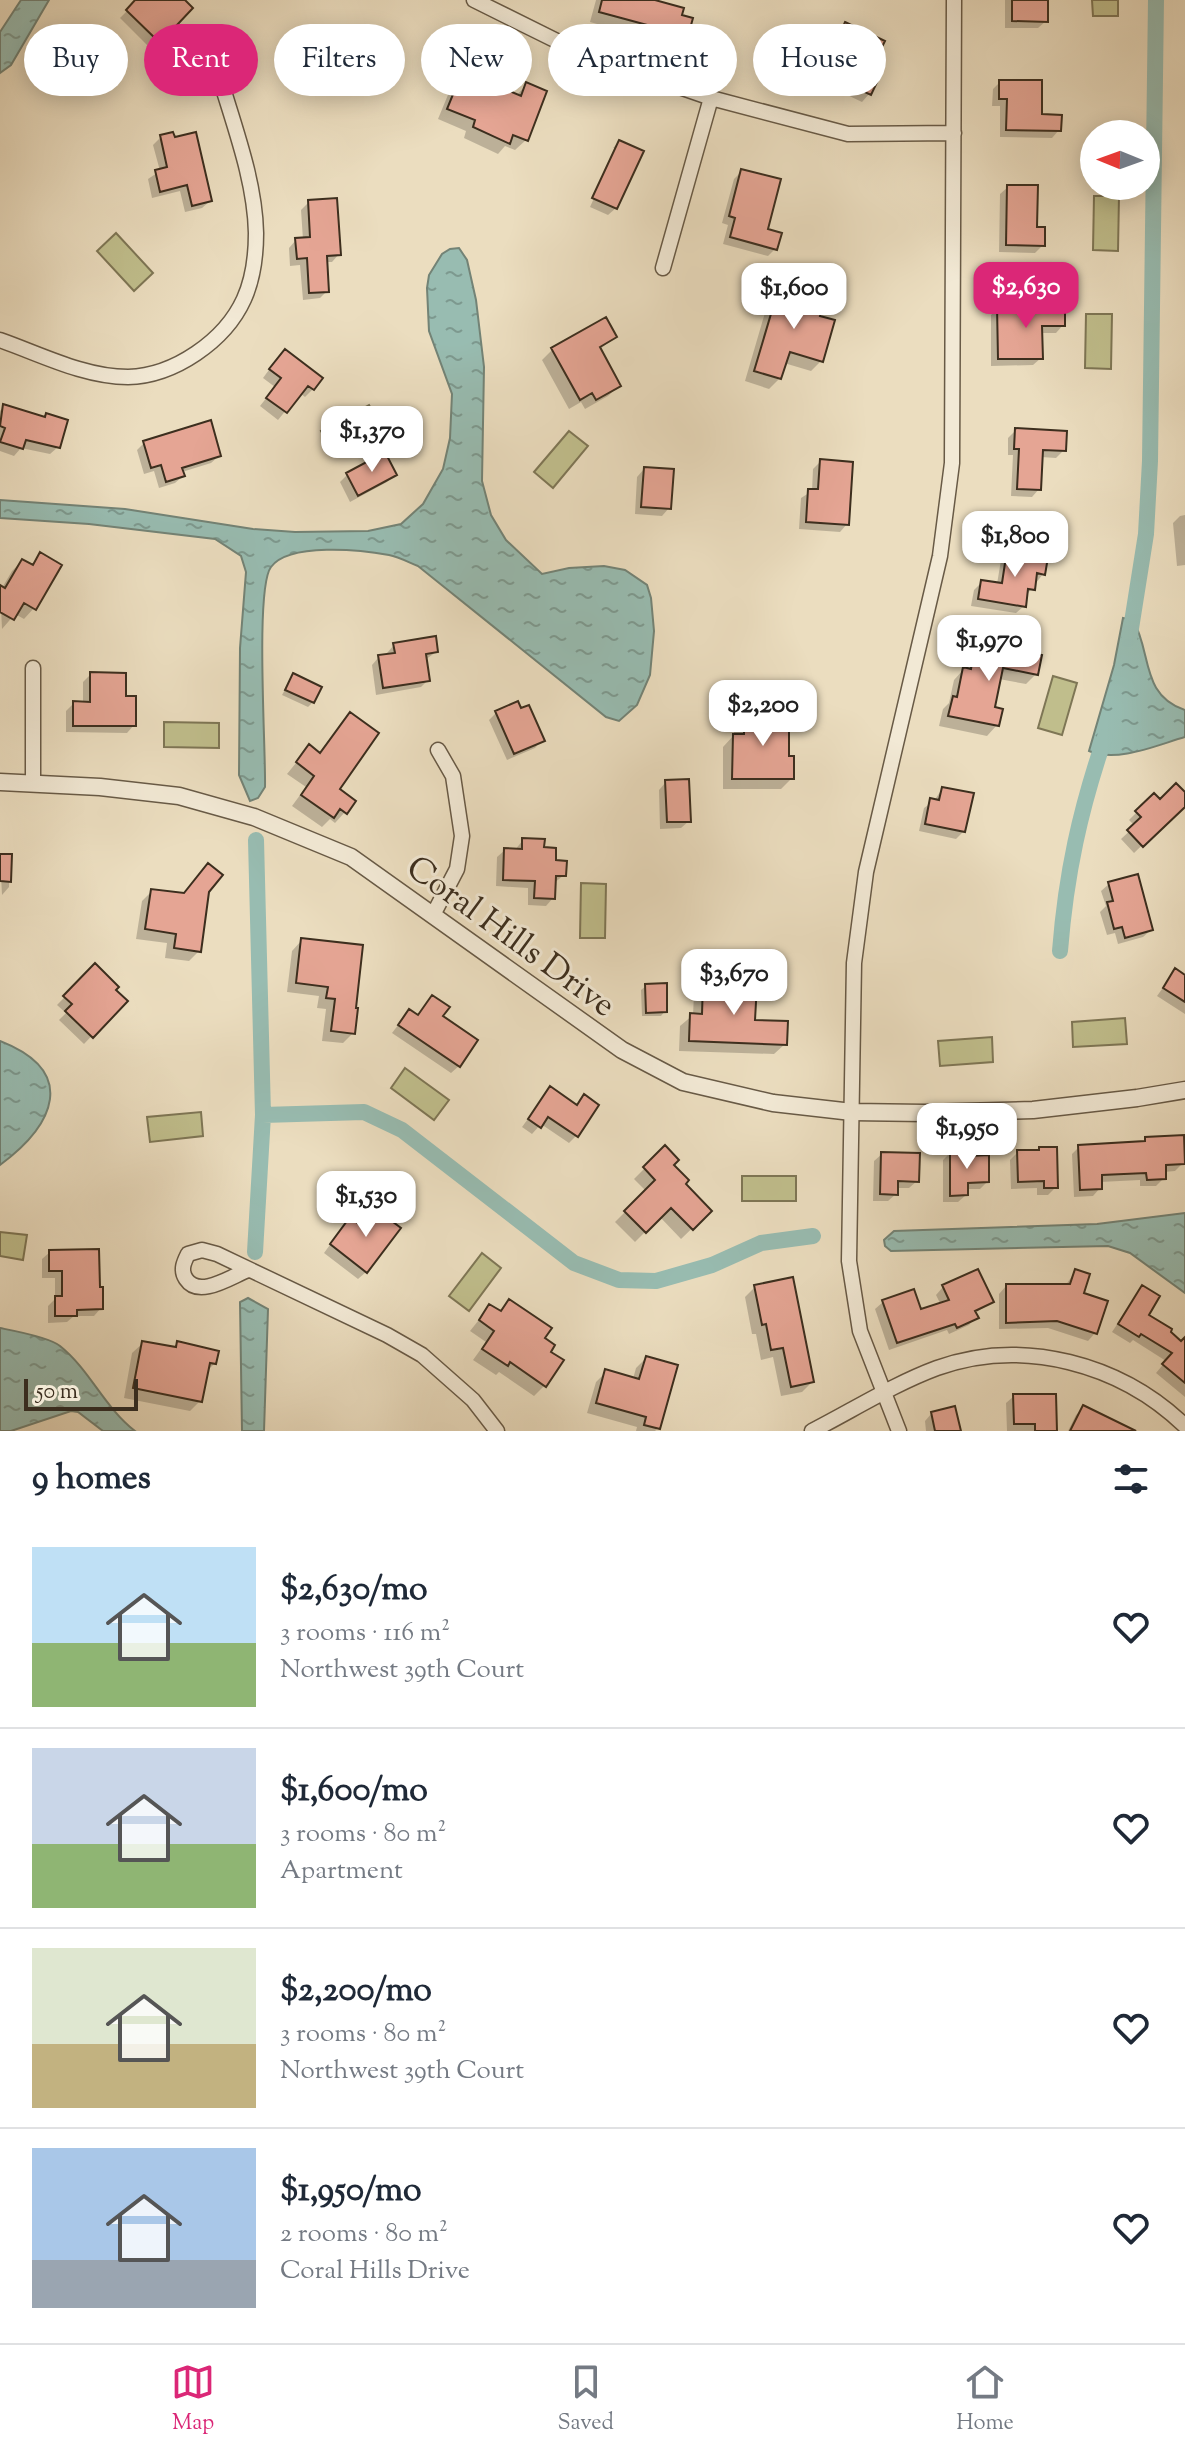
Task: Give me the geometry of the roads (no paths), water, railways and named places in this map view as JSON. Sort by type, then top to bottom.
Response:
[{"type":"street","points":[[474,0],[581,53],[711,98],[848,134],[954,133]]},
{"type":"street","points":[[899,1431],[860,1331],[849,1261],[854,963],[866,872],[940,556],[952,463],[954,0]]},
{"type":"street","points":[[0,340],[84,370],[126,377],[156,373],[181,362],[206,345],[230,320],[243,299],[254,267],[256,234],[253,203],[225,96]]},
{"type":"street","points":[[663,268],[711,98]]},
{"type":"street","points":[[33,668],[33,782]]},
{"type":"street","points":[[433,915],[457,869],[462,836],[453,776],[438,750]]},
{"type":"street","name":"Coral Hills Drive","points":[[0,782],[33,782],[179,796],[254,817],[351,857],[622,1050],[683,1082],[773,1103],[852,1112],[1033,1110],[1185,1090]]},
{"type":"street","points":[[248,1270],[387,1335],[422,1355],[473,1400],[497,1431]]},
{"type":"street","points":[[812,1431],[938,1368],[984,1357],[1034,1356],[1082,1364],[1128,1382],[1165,1406],[1185,1426]]},
{"type":"water","points":[[21,0],[49,0],[35,24],[24,24],[24,43],[11,65],[0,73],[0,32]]},
{"type":"water","points":[[459,248],[467,260],[476,300],[484,367],[482,481],[491,515],[506,540],[542,574],[569,568],[604,566],[625,570],[647,585],[654,631],[650,675],[637,705],[619,721],[606,717],[418,566],[393,556],[362,551],[327,550],[293,554],[271,567],[266,581],[262,636],[265,787],[258,798],[250,801],[239,775],[240,648],[246,572],[241,556],[215,539],[89,524],[0,518],[0,500],[125,509],[253,529],[295,532],[368,531],[401,524],[423,504],[443,469],[450,438],[452,394],[429,331],[427,288],[429,275],[442,254]]},
{"type":"water","points":[[1123,618],[1133,620],[1139,632],[1149,671],[1161,694],[1185,710],[1185,737],[1137,752],[1100,754],[1089,751],[1114,665]]},
{"type":"water","points":[[0,1041],[25,1054],[41,1068],[49,1083],[50,1100],[45,1116],[34,1133],[0,1165]]},
{"type":"water","points":[[1185,1213],[1185,1293],[1130,1253],[1108,1246],[891,1251],[884,1240],[894,1231],[1097,1224]]},
{"type":"water","points":[[248,1298],[268,1309],[264,1431],[242,1431],[240,1302]]},
{"type":"water","points":[[0,1328],[40,1337],[60,1346],[80,1366],[114,1411],[135,1431],[103,1431],[78,1412],[71,1411],[11,1431],[0,1431]]},
{"type":"waterway","points":[[1129,641],[1146,534],[1150,461],[1156,0]]},
{"type":"waterway","points":[[1060,951],[1075,842],[1105,737]]},
{"type":"waterway","points":[[255,1252],[263,1115],[256,840]]},
{"type":"waterway","points":[[263,1115],[364,1112],[402,1130],[574,1263],[619,1280],[656,1281],[712,1265],[761,1243],[813,1236]]}]
